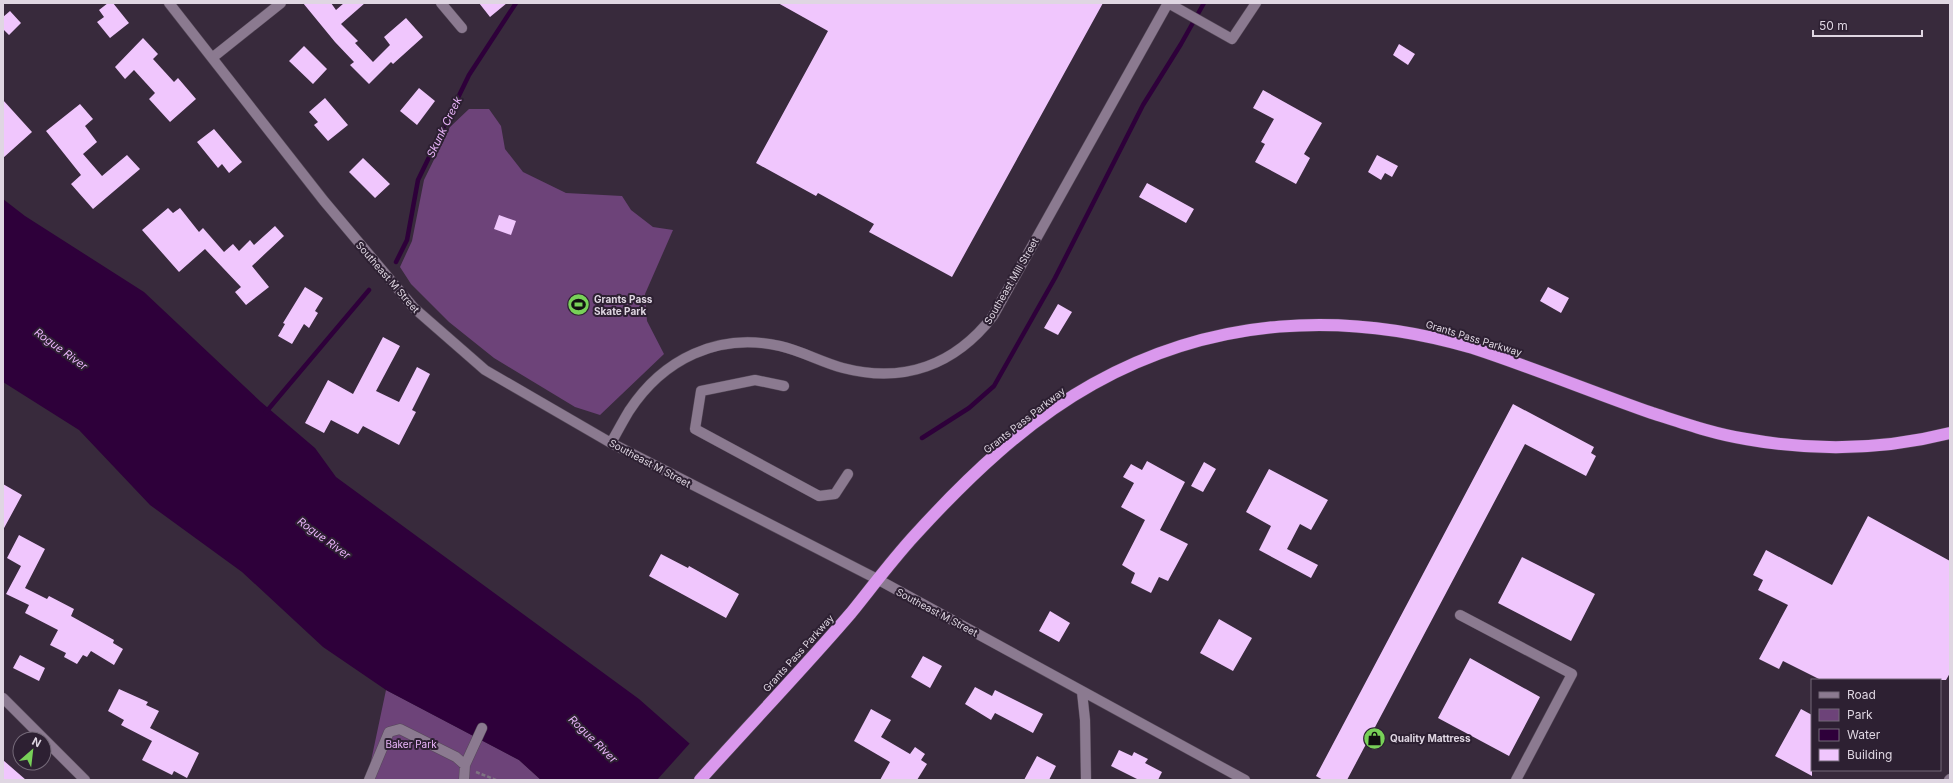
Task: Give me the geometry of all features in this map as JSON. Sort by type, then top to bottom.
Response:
[{"type":"highway","name":"Grants Pass Parkway","points":[[700,780],[852,612],[877,579],[914,535],[985,465],[1018,437],[1064,402],[1121,369],[1161,352],[1203,340],[1251,330],[1300,325],[1350,325],[1416,333],[1473,348],[1674,420],[1744,439],[1812,447],[1842,447],[1910,441],[1950,433]]},
{"type":"street","name":"Southeast M Street","points":[[169,3],[324,201],[414,308],[485,370],[611,443],[877,579],[1245,780]]},
{"type":"street","points":[[212,58],[282,3]]},
{"type":"street","points":[[441,3],[462,28]]},
{"type":"street","points":[[1168,3],[1232,39],[1256,3]]},
{"type":"street","name":"Southeast Mill Street","points":[[611,443],[630,411],[658,377],[690,356],[712,346],[743,341],[766,344],[795,350],[842,367],[867,373],[907,372],[940,362],[955,354],[981,331],[993,316],[1168,3]]},
{"type":"street","points":[[784,386],[756,380],[701,391],[695,429],[819,496],[836,494],[848,474]]},
{"type":"street","points":[[1460,615],[1572,674],[1516,780]]},
{"type":"street","points":[[1082,692],[1085,720],[1086,780]]},
{"type":"street","points":[[3,698],[36,731]]},
{"type":"street","points":[[464,780],[465,765],[482,728]]},
{"type":"street","points":[[368,780],[389,732],[400,729],[456,757],[465,765]]},
{"type":"street","points":[[52,747],[85,780]]},
{"type":"path","points":[[465,765],[486,777],[496,780]]},
{"type":"green space","name":"Grants Pass Skate Park","points":[[469,109],[489,109],[501,126],[505,149],[523,172],[566,193],[622,196],[631,210],[653,227],[673,230],[645,294],[647,321],[664,354],[600,415],[575,407],[494,358],[449,322],[411,284],[400,267],[412,241],[424,180],[450,127]]},
{"type":"green space","name":"Baker Park","points":[[386,690],[519,760],[541,780],[367,780]]},
{"type":"water","name":"Rogue River","points":[[3,199],[25,216],[144,292],[261,402],[315,448],[336,477],[639,699],[731,780],[541,780],[519,760],[386,690],[323,647],[242,572],[150,505],[79,430],[3,382]]},
{"type":"pier","points":[[691,742],[732,778],[733,780],[657,780]]},
{"type":"building","points":[[108,3],[113,3],[129,23],[110,38],[97,22],[104,17],[99,10]]},
{"type":"building","points":[[303,3],[331,3],[336,10],[344,3],[365,3],[341,24],[358,41],[355,43],[373,62],[390,45],[384,37],[406,18],[423,37],[393,64],[391,62],[369,84],[350,65],[354,62],[335,42]]},
{"type":"building","points":[[479,3],[507,3],[490,17]]},
{"type":"building","points":[[778,3],[1103,3],[952,277],[869,232],[874,224],[818,193],[816,196],[756,163],[828,31]]},
{"type":"building","points":[[10,11],[21,23],[9,35],[3,29],[3,17]]},
{"type":"building","points":[[143,38],[158,54],[153,59],[174,82],[178,78],[196,99],[170,122],[149,99],[155,93],[134,70],[125,79],[115,67]]},
{"type":"building","points":[[1399,44],[1415,54],[1408,65],[1393,55]]},
{"type":"building","points":[[304,46],[327,69],[313,84],[289,61]]},
{"type":"building","points":[[419,88],[435,101],[417,125],[400,111]]},
{"type":"building","points":[[1263,90],[1322,123],[1304,154],[1310,158],[1296,184],[1255,162],[1265,144],[1261,142],[1274,119],[1253,108]]},
{"type":"building","points":[[325,98],[348,125],[328,141],[314,125],[318,122],[309,112]]},
{"type":"building","points":[[3,100],[32,132],[3,158]]},
{"type":"building","points":[[80,104],[93,119],[85,126],[97,142],[83,154],[102,176],[127,155],[140,169],[93,209],[71,184],[81,175],[46,131]]},
{"type":"building","points":[[214,129],[242,162],[229,173],[222,164],[218,168],[197,142]]},
{"type":"building","points":[[1377,155],[1398,166],[1392,177],[1385,173],[1381,180],[1368,172]]},
{"type":"building","points":[[363,158],[390,184],[375,198],[349,172]]},
{"type":"building","points":[[1147,183],[1194,209],[1186,223],[1139,197]]},
{"type":"building","points":[[168,208],[173,213],[180,208],[199,232],[203,228],[224,252],[233,244],[239,251],[250,240],[254,245],[275,226],[284,236],[252,266],[269,287],[246,305],[235,292],[241,287],[205,249],[179,272],[142,230]]},
{"type":"building","points":[[499,215],[516,221],[511,235],[494,229]]},
{"type":"building","points":[[305,287],[323,298],[315,311],[318,313],[309,328],[304,324],[292,344],[278,336],[285,324],[283,323]]},
{"type":"building","points":[[1548,287],[1569,298],[1561,313],[1540,301]]},
{"type":"building","points":[[1058,304],[1072,312],[1058,335],[1044,328]]},
{"type":"building","points":[[383,337],[400,346],[376,391],[399,402],[417,367],[430,374],[412,410],[416,412],[399,445],[363,426],[358,434],[331,420],[324,433],[305,423],[328,380],[353,394]]},
{"type":"building","points":[[1513,404],[1594,447],[1591,453],[1596,456],[1586,476],[1525,444],[1347,780],[1323,780],[1316,776]]},
{"type":"building","points":[[1147,461],[1185,482],[1160,530],[1188,544],[1168,581],[1159,577],[1151,593],[1131,583],[1135,573],[1122,565],[1145,520],[1121,507],[1134,483],[1123,477],[1131,464],[1142,470]]},
{"type":"building","points":[[1204,462],[1216,469],[1203,492],[1191,486]]},
{"type":"building","points":[[1269,469],[1328,500],[1311,530],[1300,524],[1287,549],[1318,565],[1311,578],[1259,550],[1271,526],[1246,512]]},
{"type":"building","points":[[3,484],[22,495],[3,530]]},
{"type":"building","points":[[1868,516],[1950,561],[1950,673],[1946,680],[1819,679],[1783,661],[1779,669],[1759,659],[1788,605],[1758,590],[1763,580],[1753,575],[1766,550],[1832,585]]},
{"type":"building","points":[[19,535],[45,549],[25,588],[47,599],[49,596],[74,609],[71,616],[114,640],[113,643],[123,649],[114,665],[91,651],[87,657],[83,655],[77,664],[64,657],[66,653],[50,645],[58,630],[25,613],[29,605],[6,594],[21,566],[7,558]]},
{"type":"building","points":[[661,554],[688,568],[689,566],[739,594],[726,618],[649,576]]},
{"type":"building","points":[[1522,557],[1595,594],[1571,641],[1498,603]]},
{"type":"building","points":[[1050,611],[1070,623],[1059,642],[1039,631]]},
{"type":"building","points":[[1219,619],[1252,638],[1233,671],[1200,653]]},
{"type":"building","points":[[20,655],[45,668],[39,681],[13,668]]},
{"type":"building","points":[[923,656],[942,666],[930,688],[911,677]]},
{"type":"building","points":[[1470,658],[1540,697],[1509,756],[1438,718]]},
{"type":"building","points":[[975,687],[992,696],[995,690],[1043,714],[1033,733],[995,713],[991,720],[965,704]]},
{"type":"building","points":[[119,689],[148,702],[146,705],[159,711],[150,728],[199,753],[187,778],[174,771],[172,775],[142,760],[152,741],[121,725],[124,720],[108,711]]},
{"type":"building","points":[[871,709],[891,720],[881,737],[910,754],[915,747],[925,754],[921,760],[927,764],[917,780],[880,780],[890,762],[854,741]]},
{"type":"building","points":[[1801,709],[1811,714],[1812,776],[1775,756]]},
{"type":"building","points":[[1119,750],[1132,756],[1134,752],[1148,759],[1145,763],[1162,772],[1158,780],[1139,780],[1111,766]]},
{"type":"building","points":[[1037,756],[1056,766],[1049,780],[1024,780]]},
{"type":"building","points":[[3,760],[12,768],[12,771],[16,771],[26,780],[3,780]]},
{"type":"waterway","name":"Skunk Creek","points":[[396,262],[407,240],[418,180],[469,75],[516,3]]},
{"type":"waterway","points":[[922,438],[969,408],[994,386],[1055,278],[1143,105],[1181,44],[1204,3]]},
{"type":"waterway","name":"Skunk Creek","points":[[266,412],[369,290]]},
{"type":"place","name":"Grants Pass Skate Park","points":[[579,305]]},
{"type":"place","name":"Quality Mattress","points":[[1374,738]]}]
